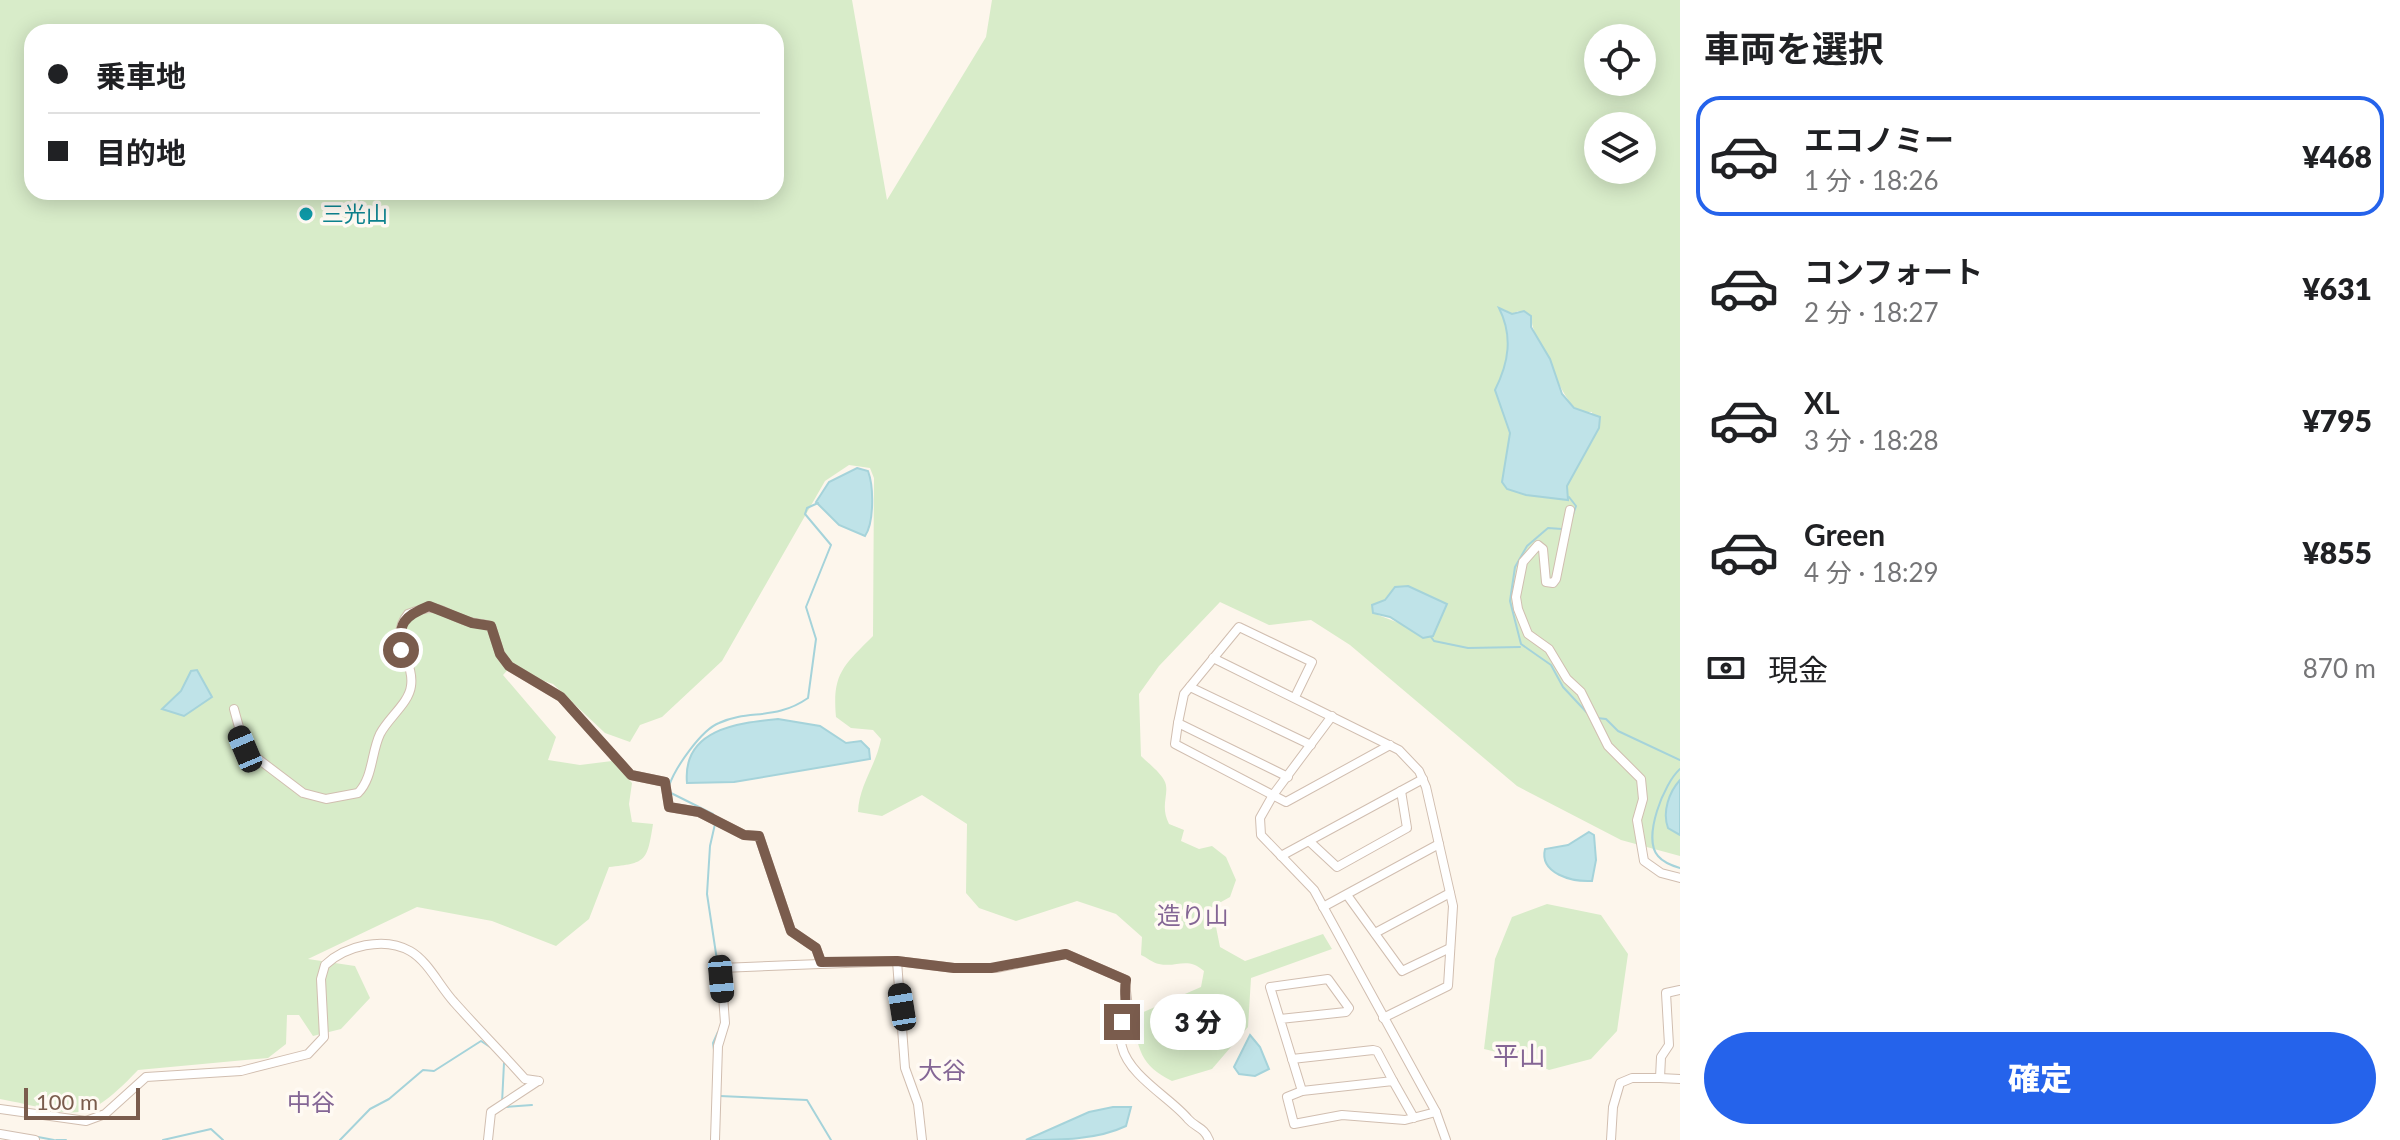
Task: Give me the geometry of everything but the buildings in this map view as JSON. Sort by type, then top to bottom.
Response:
[{"type":"street","points":[[1570,510],[1553,583],[1549,584],[1545,578],[1541,546],[1527,554],[1520,569],[1518,609],[1528,634],[1549,649],[1595,717],[1608,746],[1641,779],[1643,799],[1637,820],[1644,861],[1661,873],[1680,878]]},
{"type":"street","points":[[234,709],[245,749],[303,793],[326,799],[358,793],[368,779],[380,734],[411,686],[401,650],[401,622],[408,614],[438,606],[461,619],[491,626],[500,654],[509,666],[561,697],[631,775],[665,782],[669,807],[699,812],[744,835],[759,836],[791,931],[816,948],[821,962]]},
{"type":"street","points":[[1295,697],[1312,662],[1239,627],[1184,694],[1175,744],[1286,802],[1390,745]]},
{"type":"street","points":[[1213,658],[1390,745],[1409,758],[1423,779],[1453,906],[1448,986],[1383,1018]]},
{"type":"street","points":[[1190,687],[1311,745]]},
{"type":"street","points":[[1332,716],[1273,795],[1260,818],[1261,835],[1314,890],[1436,1112],[1446,1140]]},
{"type":"street","points":[[1178,723],[1288,777]]},
{"type":"street","points":[[1281,856],[1423,779]]},
{"type":"street","points":[[1309,841],[1337,867],[1407,828],[1401,791]]},
{"type":"street","points":[[1323,907],[1439,844]]},
{"type":"street","points":[[1375,933],[1450,893]]},
{"type":"street","points":[[1347,895],[1402,971],[1450,948]]},
{"type":"street","points":[[0,1109],[86,1121],[105,1114],[146,1077],[241,1071],[308,1054],[324,1037],[321,979],[325,965],[346,950],[379,944],[395,945],[417,956],[454,1002],[525,1079],[539,1081],[491,1112],[488,1140]]},
{"type":"street","points":[[715,1140],[718,1046],[725,1023],[721,968],[897,961],[954,968],[996,968],[1066,954],[1126,980],[1123,992],[1127,1010],[1121,1036],[1125,1054],[1153,1091],[1183,1110],[1192,1123],[1205,1130],[1209,1140]]},
{"type":"street","points":[[897,961],[905,1068],[918,1104],[922,1140]]},
{"type":"street","points":[[1280,1019],[1346,1012],[1349,1008],[1328,979],[1270,987],[1302,1091]]},
{"type":"street","points":[[1660,1078],[1661,1057],[1669,1045],[1666,993],[1680,990]]},
{"type":"street","points":[[1292,1059],[1377,1051],[1414,1118]]},
{"type":"street","points":[[1611,1140],[1613,1107],[1620,1083],[1632,1078],[1680,1079]]},
{"type":"street","points":[[1393,1081],[1302,1091],[1287,1097],[1294,1124],[1342,1115],[1414,1118],[1436,1112]]},
{"type":"street","points":[[0,1134],[35,1140]]},
{"type":"green space","points":[[0,0],[852,0],[887,200],[986,37],[992,0],[1680,0],[1680,780],[1676,784],[1668,828],[1680,835],[1680,856],[1621,840],[1517,786],[1350,645],[1311,620],[1269,625],[1220,602],[1159,666],[1139,694],[1141,756],[1164,780],[1166,817],[1169,824],[1184,830],[1181,841],[1199,849],[1212,846],[1226,857],[1236,880],[1230,897],[1212,907],[1220,947],[1245,961],[1323,934],[1332,949],[1251,978],[1248,1027],[1212,1069],[1172,1081],[1147,1062],[1132,1017],[1201,987],[1204,971],[1192,964],[1165,965],[1141,955],[1142,937],[1116,914],[1077,901],[1016,921],[979,908],[966,893],[967,824],[922,795],[882,816],[858,812],[861,793],[881,739],[873,730],[851,728],[836,717],[838,680],[847,663],[873,636],[874,478],[870,468],[849,465],[825,481],[722,661],[662,717],[640,725],[630,742],[605,733],[553,684],[535,678],[513,664],[503,675],[556,737],[548,760],[580,765],[612,761],[632,783],[629,804],[632,822],[653,824],[643,858],[631,864],[609,867],[589,919],[556,946],[492,921],[417,907],[308,959],[355,966],[370,998],[341,1029],[313,1036],[299,1015],[287,1015],[286,1044],[268,1058],[138,1070],[103,1102],[76,1112],[0,1099]],"holes":[[[1503,309],[1512,314],[1518,311],[1532,322],[1542,351],[1570,402],[1578,410],[1592,412],[1594,438],[1567,486],[1568,500],[1526,495],[1502,482],[1510,433],[1495,390],[1507,362],[1509,322],[1502,313]],[[1407,586],[1447,604],[1433,636],[1378,615],[1372,605],[1385,600],[1395,587]]]},
{"type":"green space","points":[[1547,904],[1601,915],[1628,954],[1617,1031],[1591,1059],[1549,1070],[1526,1059],[1484,1049],[1495,959],[1512,917]]},
{"type":"water","points":[[1499,308],[1512,314],[1524,311],[1531,316],[1531,327],[1550,359],[1562,394],[1574,408],[1600,417],[1599,428],[1567,486],[1568,500],[1526,495],[1507,489],[1502,482],[1510,433],[1495,390],[1508,349]]},
{"type":"water","points":[[857,468],[868,471],[871,486],[871,514],[865,536],[839,525],[816,502],[829,482]]},
{"type":"water","points":[[1408,586],[1447,604],[1433,636],[1423,638],[1390,617],[1373,613],[1372,605],[1385,600],[1395,587]]},
{"type":"water","points":[[197,670],[212,697],[184,716],[162,709],[181,691],[191,671]]},
{"type":"water","points":[[778,719],[820,726],[846,743],[861,741],[869,749],[870,759],[734,782],[687,783],[688,765],[694,750],[704,740],[731,727]]},
{"type":"water","points":[[1680,780],[1680,835],[1668,828],[1666,809]]},
{"type":"water","points":[[1589,832],[1594,835],[1596,860],[1592,881],[1567,878],[1547,865],[1545,849],[1568,845]]},
{"type":"water","points":[[1250,1035],[1260,1047],[1269,1069],[1255,1076],[1239,1074],[1234,1067]]},
{"type":"water","points":[[1131,1107],[1126,1126],[1115,1131],[1090,1137],[1026,1140],[1089,1112]]},
{"type":"waterway","points":[[1568,529],[1576,506],[1569,497]]},
{"type":"waterway","points":[[669,786],[690,750],[712,727],[741,716],[784,710],[808,698],[816,639],[806,607],[831,545],[805,514],[807,508],[818,503]]},
{"type":"waterway","points":[[1562,529],[1548,528],[1527,546],[1515,567],[1510,601],[1521,644],[1551,665],[1563,687],[1591,717]]},
{"type":"waterway","points":[[1431,637],[1434,641],[1468,648],[1520,647]]},
{"type":"waterway","points":[[1597,718],[1606,719],[1618,731],[1680,760]]},
{"type":"waterway","points":[[1680,769],[1662,798],[1652,837],[1658,856],[1680,868]]},
{"type":"waterway","points":[[669,792],[713,814]]},
{"type":"waterway","points":[[715,824],[710,846],[707,894],[718,967]]},
{"type":"waterway","points":[[715,1057],[713,1043],[718,1032]]},
{"type":"waterway","points":[[340,1140],[370,1109],[389,1099],[423,1070],[434,1071],[481,1041],[490,1047]]},
{"type":"waterway","points":[[502,1103],[504,1063]]},
{"type":"waterway","points":[[720,1096],[807,1100],[831,1140]]},
{"type":"waterway","points":[[506,1107],[532,1105]]},
{"type":"waterway","points":[[163,1140],[211,1129],[223,1140]]},
{"type":"waterway","points":[[38,1137],[54,1140]]},
{"type":"waterway","points":[[56,1140],[66,1140]]},
{"type":"place","name":"三光山","points":[[306,214]]},
{"type":"district","name":"造り山","points":[[1193,916]]},
{"type":"district","name":"平山","points":[[1519,1056]]},
{"type":"district","name":"大谷","points":[[942,1071]]},
{"type":"district","name":"中谷","points":[[311,1103]]},
{"type":"route","points":[[401,650],[401,622],[408,614],[429,606],[438,606],[472,623],[491,626],[500,654],[509,666],[561,697],[631,775],[665,782],[669,807],[699,812],[744,835],[759,836],[791,931],[816,948],[821,962],[897,961],[954,968],[996,968],[1073,955],[1088,965],[1126,980],[1123,992],[1127,1010],[1122,1022]]}]
